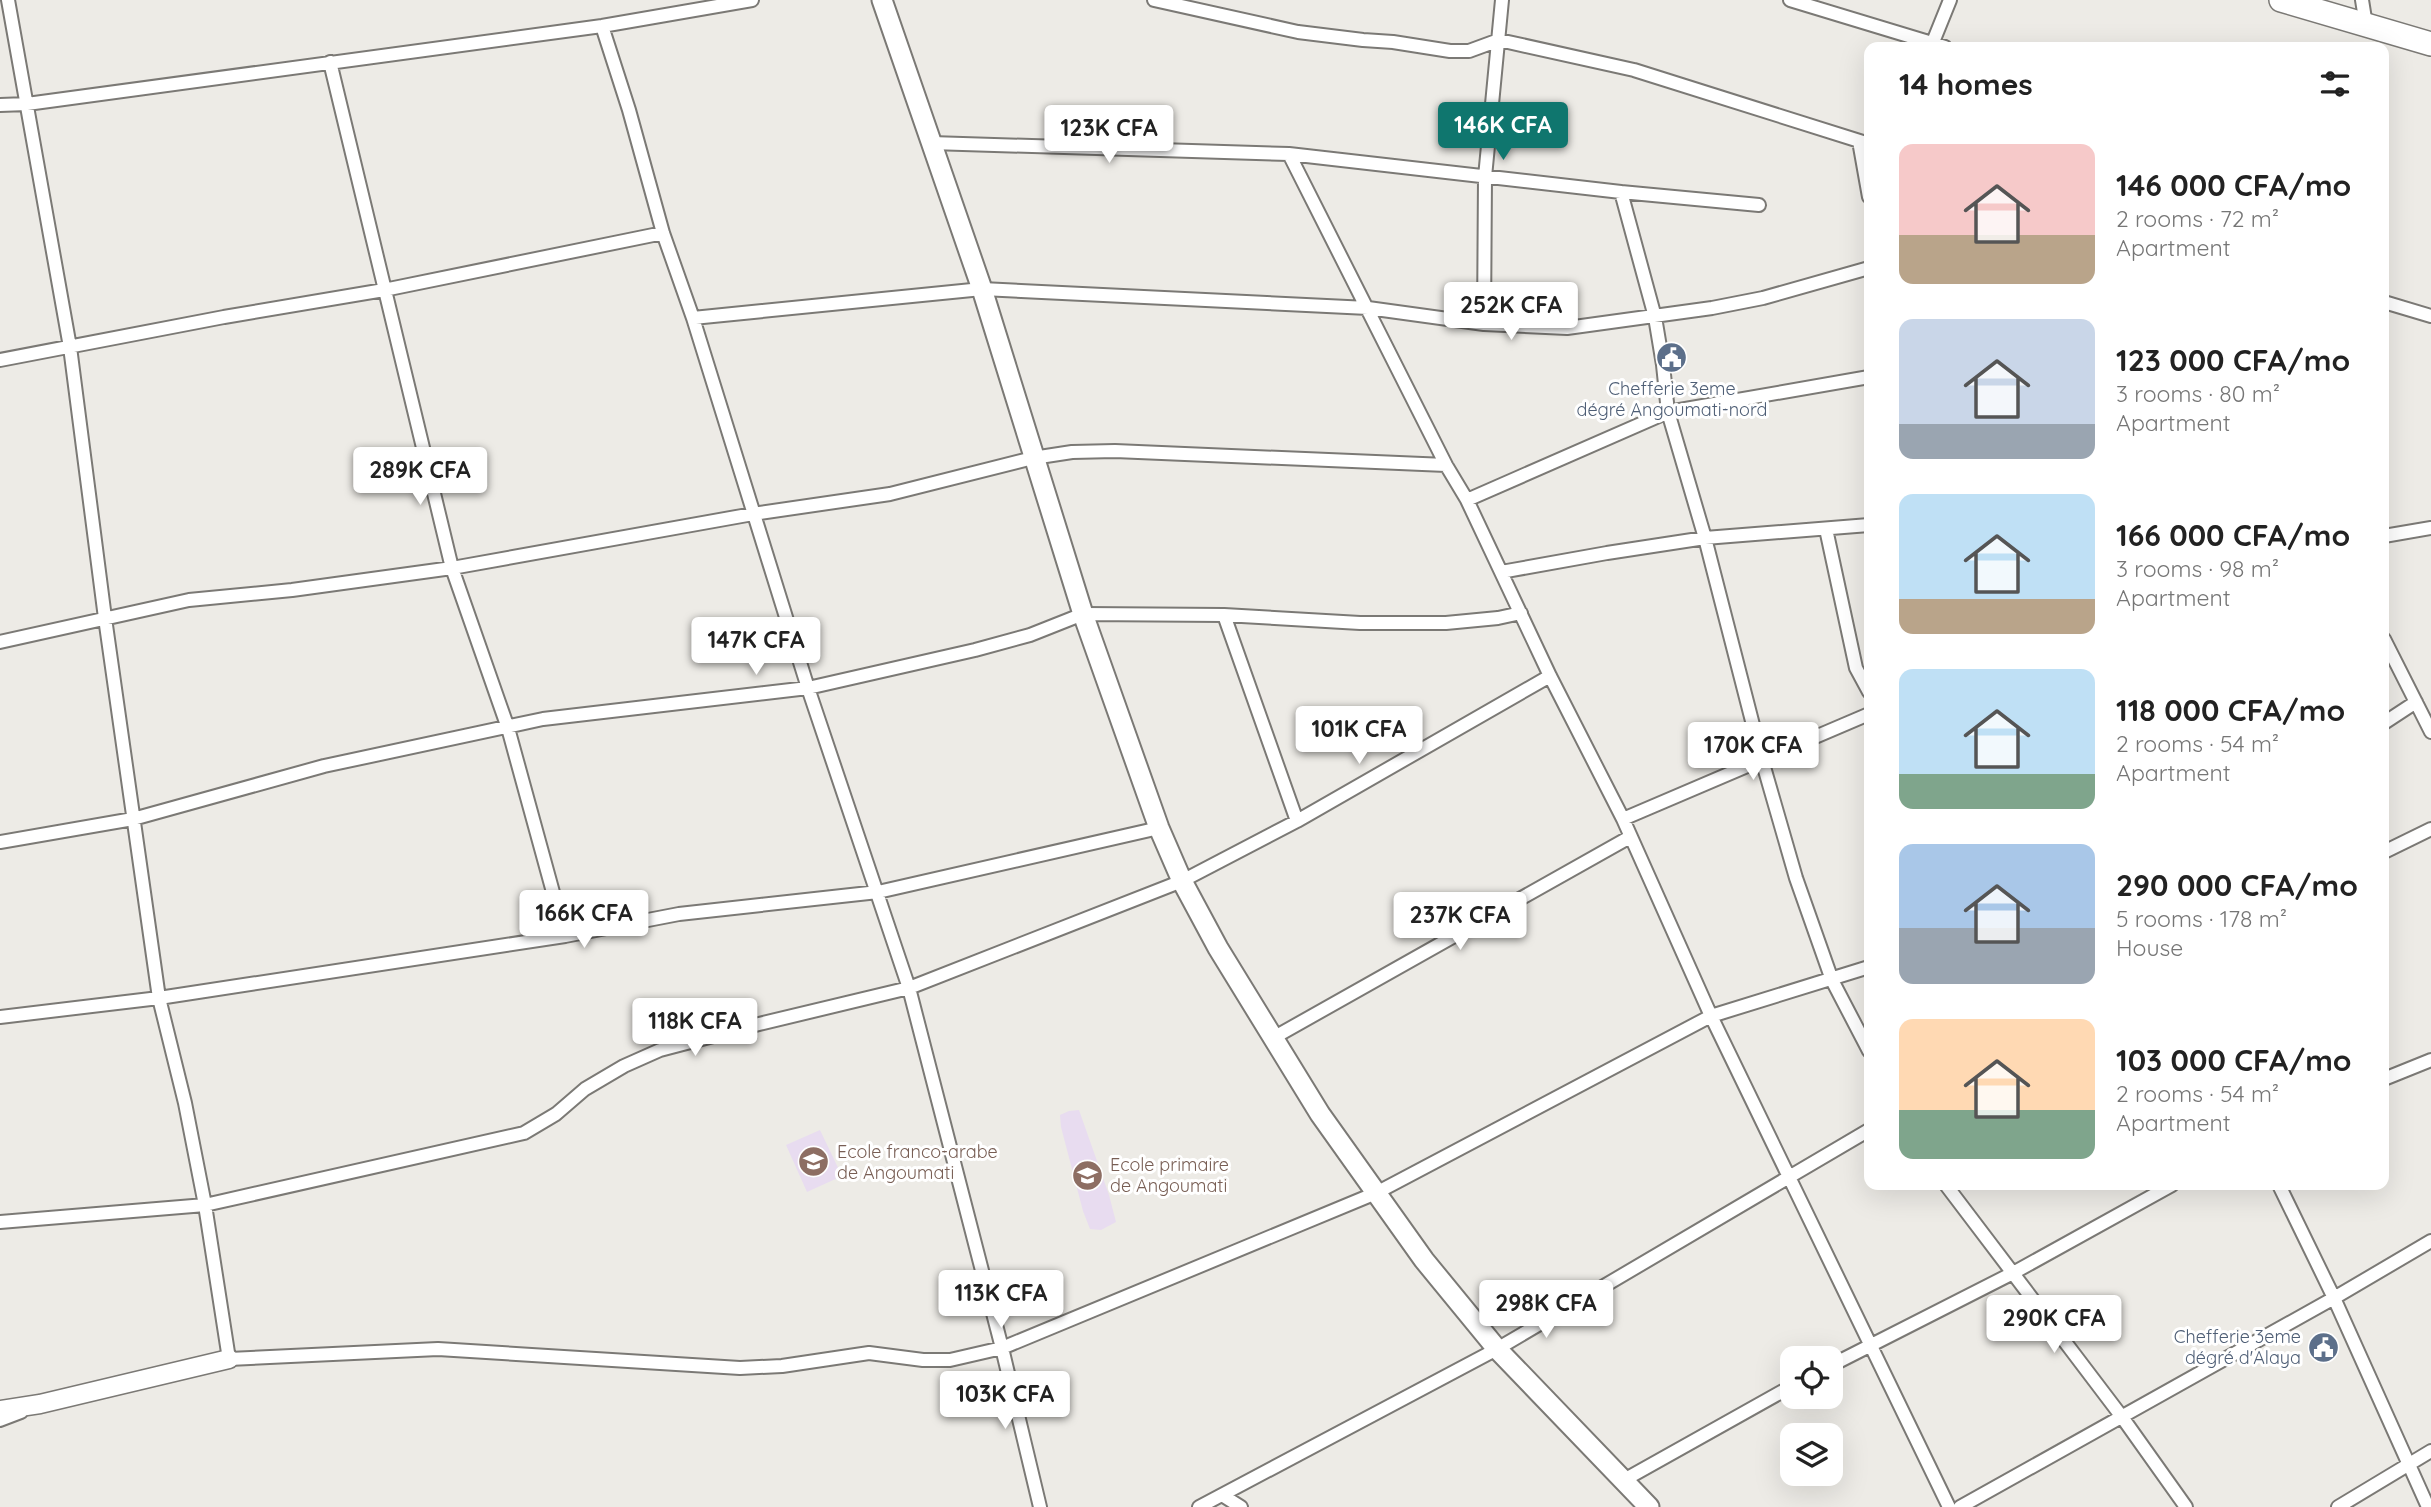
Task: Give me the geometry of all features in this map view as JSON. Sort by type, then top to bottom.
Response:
[{"type":"highway","points":[[2281,0],[2431,44]]},
{"type":"main road","points":[[883,0],[982,289],[1083,614],[1159,828],[1182,881],[1218,948],[1320,1114],[1424,1260],[1497,1349],[1649,1507]]},
{"type":"street","points":[[8,0],[70,348],[159,998],[185,1103],[205,1205],[229,1359]]},
{"type":"street","points":[[0,105],[27,104],[602,26],[752,0]]},
{"type":"street","points":[[1154,0],[1298,32],[1392,41],[1450,51],[1469,51],[1499,40],[1634,71],[1864,142]]},
{"type":"street","points":[[1484,324],[1485,177],[1502,0]]},
{"type":"street","points":[[1790,0],[1923,42]]},
{"type":"street","points":[[1937,42],[1950,0]]},
{"type":"street","points":[[2362,0],[2366,25]]},
{"type":"street","points":[[602,26],[629,110],[663,233],[693,318],[808,688],[909,988],[1040,1507]]},
{"type":"street","points":[[330,62],[452,568],[508,727],[565,936]]},
{"type":"street","points":[[931,143],[1289,154],[1759,205]]},
{"type":"street","points":[[1289,154],[1446,466],[1467,500],[1550,676],[1623,818],[1711,1016],[1949,1507]]},
{"type":"street","points":[[1621,192],[1655,317],[1668,412],[1705,538],[1762,760],[1796,878],[1832,980],[1864,1041]]},
{"type":"street","points":[[0,360],[224,317],[384,290],[663,233]]},
{"type":"street","points":[[693,318],[982,289],[1367,308],[1484,324],[1567,328],[1655,317],[1763,298],[1864,269]]},
{"type":"street","points":[[2389,303],[2431,316]]},
{"type":"street","points":[[1467,500],[1668,412],[1864,378]]},
{"type":"street","points":[[0,642],[189,600],[292,590],[452,568],[753,514],[890,494],[1033,457],[1072,452],[1115,451],[1446,466]]},
{"type":"street","points":[[1501,572],[1705,538],[1864,525]]},
{"type":"street","points":[[2389,535],[2431,528]]},
{"type":"street","points":[[1826,529],[1856,668],[1864,683]]},
{"type":"street","points":[[0,842],[133,819],[324,766],[543,719],[808,688],[975,650],[1030,635],[1083,614],[1224,615],[1360,623],[1447,623],[1521,613]]},
{"type":"street","points":[[1224,615],[1297,821]]},
{"type":"street","points":[[2389,649],[2431,732]]},
{"type":"street","points":[[0,1222],[205,1205],[524,1133],[556,1114],[585,1089],[624,1066],[660,1050],[909,988],[1182,881],[1297,821],[1550,676]]},
{"type":"street","points":[[2389,720],[2416,702]]},
{"type":"street","points":[[1623,818],[1864,716]]},
{"type":"street","points":[[0,1017],[159,998],[565,936],[679,914],[878,891],[1159,828]]},
{"type":"street","points":[[2389,850],[2431,829]]},
{"type":"street","points":[[1273,1038],[1630,837]]},
{"type":"street","points":[[0,1410],[40,1404],[229,1359],[438,1349],[740,1368],[782,1366],[869,1353],[923,1360],[950,1360],[1002,1348],[1376,1193],[1711,1016],[1864,969]]},
{"type":"street","points":[[2389,1077],[2431,1060]]},
{"type":"street","points":[[1199,1507],[1497,1349],[1864,1133]]},
{"type":"street","points":[[1950,1190],[2122,1417],[2186,1507]]},
{"type":"street","points":[[1843,1359],[2013,1273],[2163,1190]]},
{"type":"street","points":[[2281,1190],[2334,1298],[2428,1507]]},
{"type":"street","points":[[1961,1507],[2431,1241]]},
{"type":"street","points":[[1624,1480],[1780,1393]]},
{"type":"street","points":[[0,1420],[40,1404]]},
{"type":"street","points":[[2338,1507],[2431,1451]]},
{"type":"street","points":[[1222,1495],[1241,1507]]},
{"type":"shaded area","name":"Ecole primaire de Angoumati","points":[[1079,1110],[1116,1222],[1101,1230],[1090,1229],[1083,1211],[1061,1127],[1060,1115]]},
{"type":"shaded area","name":"Ecole franco-arabe de Angoumati","points":[[820,1130],[842,1176],[807,1192],[786,1145]]},
{"type":"place","name":"Chefferie 3eme dégré Angoumati-nord","points":[[1672,358]]},
{"type":"place","name":"Ecole franco-arabe de Angoumati","points":[[814,1162]]},
{"type":"place","name":"Ecole primaire de Angoumati","points":[[1087,1175]]},
{"type":"place","name":"Chefferie 3eme dégré d'Alaya","points":[[2324,1347]]}]
